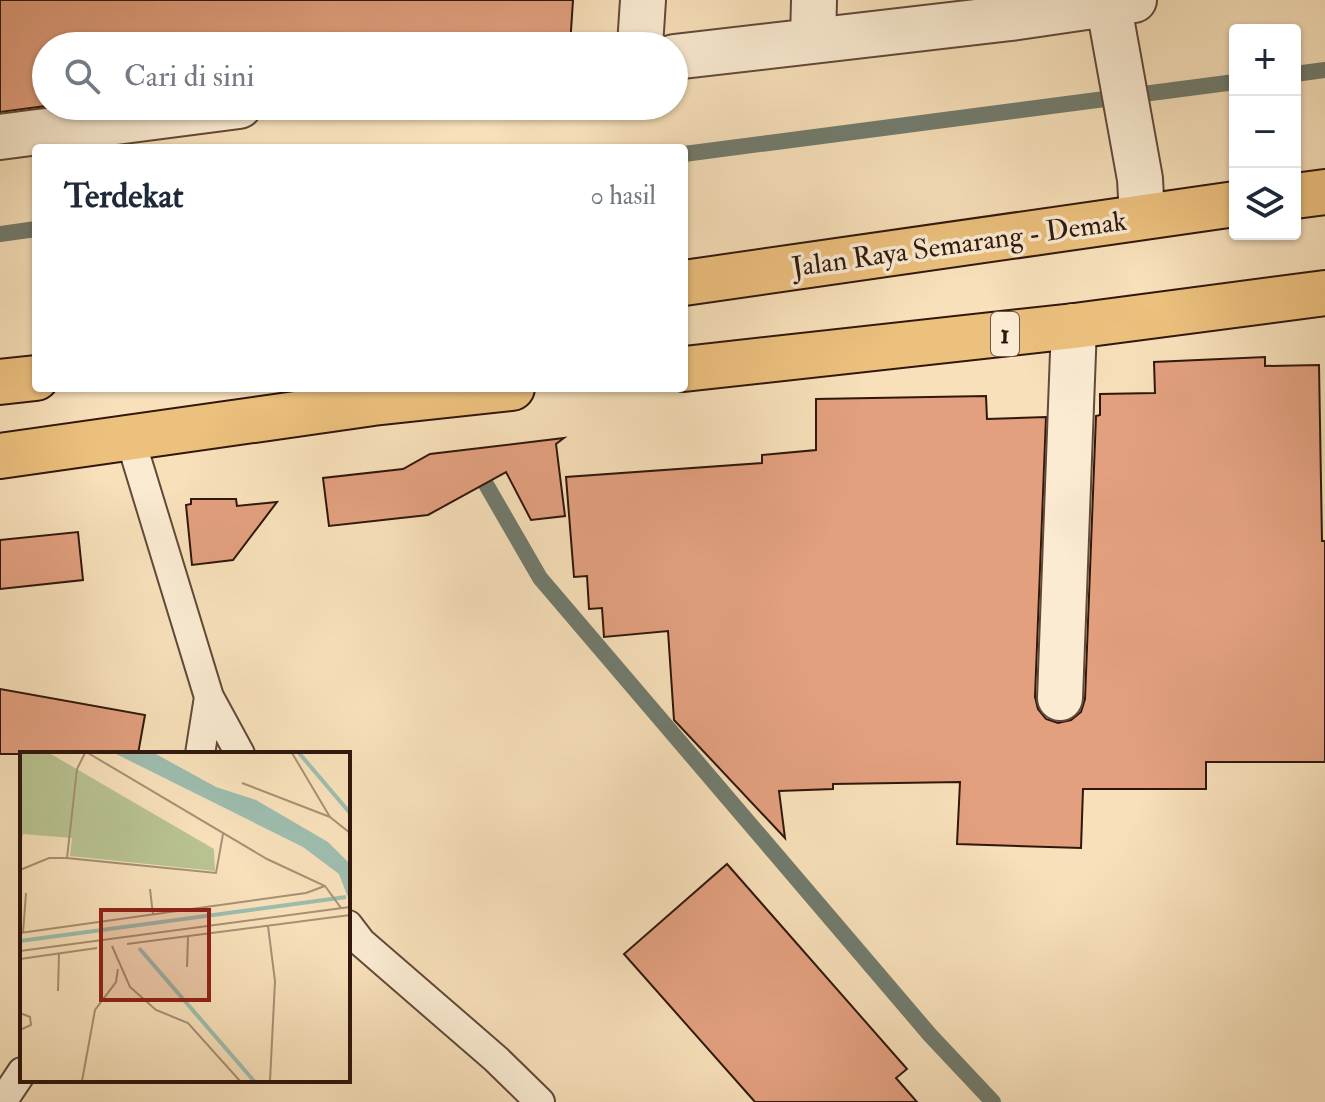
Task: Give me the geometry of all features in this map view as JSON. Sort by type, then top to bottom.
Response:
[{"type":"highway","points":[[1301,195],[1325,192]]},
{"type":"highway","name":"Jalan Raya Semarang - Demak","points":[[688,282],[1141,198],[1229,204]]},
{"type":"highway","name":"1","points":[[688,369],[1074,326],[1325,293]]},
{"type":"highway","points":[[0,382],[32,378]]},
{"type":"highway","points":[[0,456],[373,403],[475,392]]},
{"type":"street","points":[[641,32],[643,0]]},
{"type":"street","points":[[688,53],[813,20],[1117,9],[1141,198]]},
{"type":"street","points":[[0,137],[77,138],[168,120]]},
{"type":"street","points":[[1060,698],[1074,326]]},
{"type":"lane","points":[[130,438],[209,697],[239,752]]},
{"type":"lane","points":[[200,752],[209,697]]},
{"type":"lane","points":[[350,928],[361,942],[496,1059],[540,1102]]},
{"type":"lane","points":[[2,1102],[20,1075]]},
{"type":"building","points":[[0,0],[573,0],[571,32],[32,32],[32,108],[0,112]]},
{"type":"building","points":[[1265,357],[1265,366],[1319,365],[1322,541],[1325,541],[1325,762],[1206,762],[1206,789],[1083,789],[1081,848],[957,844],[960,782],[833,784],[833,789],[779,791],[785,838],[674,720],[668,631],[604,637],[602,608],[589,609],[587,576],[574,577],[566,477],[762,463],[762,455],[816,450],[816,399],[986,396],[987,419],[1046,417],[1035,697],[1038,709],[1046,719],[1058,723],[1071,720],[1081,712],[1085,699],[1096,416],[1100,415],[1100,394],[1155,393],[1154,362]]},
{"type":"building","points":[[564,438],[556,444],[565,516],[531,520],[506,472],[428,515],[329,526],[323,478],[403,469],[430,454]]},
{"type":"building","points":[[191,499],[236,499],[237,506],[277,502],[233,560],[192,565],[186,505],[191,504]]},
{"type":"building","points":[[78,532],[83,580],[0,589],[0,540]]},
{"type":"building","points":[[0,689],[145,715],[138,752],[0,754]]},
{"type":"building","points":[[727,864],[907,1069],[896,1078],[917,1102],[755,1102],[624,954]]},
{"type":"waterway","points":[[1301,73],[1325,70]]},
{"type":"waterway","points":[[688,153],[1229,83]]},
{"type":"waterway","points":[[0,234],[32,230]]},
{"type":"waterway","points":[[476,467],[540,578],[930,1035],[993,1102]]}]
